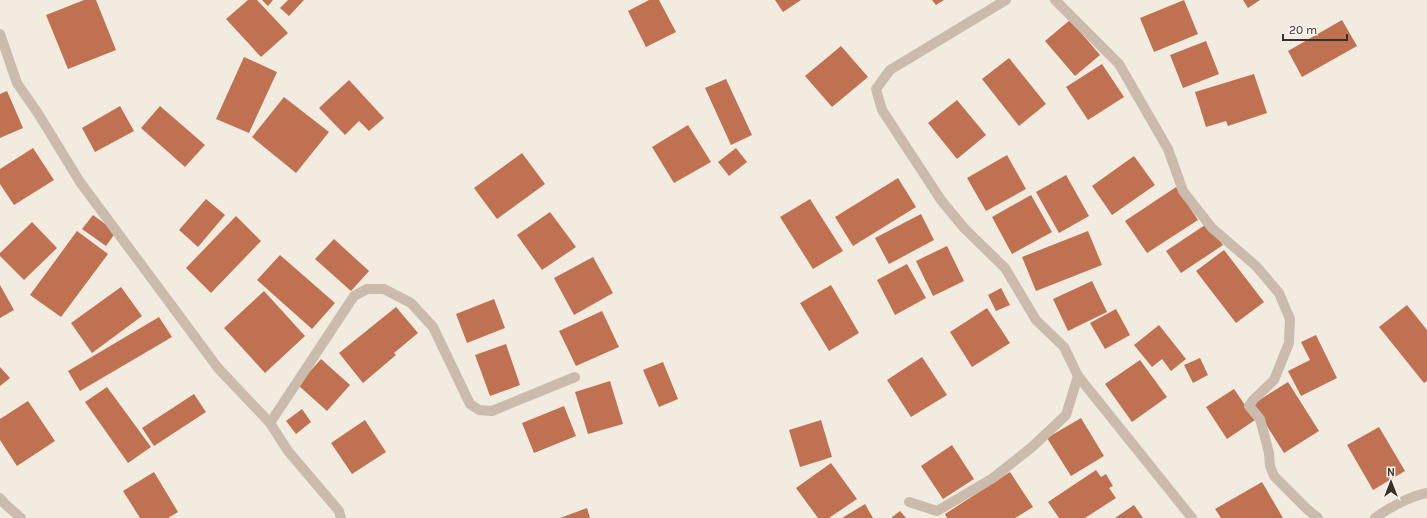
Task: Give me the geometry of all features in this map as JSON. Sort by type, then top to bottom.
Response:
[{"type":"street","points":[[1006,0],[890,70],[876,89],[882,110],[941,200],[964,228],[1005,268],[1036,320],[1064,347],[1078,376],[1192,518]]},
{"type":"street","points":[[1055,0],[1119,64],[1168,149],[1183,191],[1212,228],[1256,266],[1279,293],[1290,319],[1289,343],[1274,380],[1253,400],[1250,406],[1260,419],[1269,453],[1270,466],[1274,476],[1318,518]]},
{"type":"street","points":[[0,34],[17,84],[80,182],[218,368],[270,423],[288,451],[339,511],[341,518]]},
{"type":"street","points":[[270,423],[354,296],[367,289],[384,289],[411,303],[433,327],[470,404],[479,410],[492,411],[575,377]]},
{"type":"street","points":[[909,502],[937,512],[993,478],[1032,447],[1066,415],[1078,376]]},
{"type":"street","points":[[1376,518],[1382,512],[1420,494],[1427,493]]},
{"type":"street","points":[[0,498],[21,518]]},
{"type":"building","points":[[84,0],[96,0],[116,50],[68,69],[46,15]]},
{"type":"building","points":[[248,0],[257,0],[288,33],[261,57],[226,19]]},
{"type":"building","points":[[262,0],[273,0],[268,6]]},
{"type":"building","points":[[288,0],[304,0],[289,16],[280,8]]},
{"type":"building","points":[[649,0],[659,0],[676,32],[646,47],[628,11]]},
{"type":"building","points":[[775,0],[801,0],[783,12]]},
{"type":"building","points":[[932,0],[944,0],[936,5]]},
{"type":"building","points":[[1184,0],[1198,34],[1154,52],[1140,18]]},
{"type":"building","points":[[1243,0],[1260,0],[1248,8]]},
{"type":"building","points":[[1070,20],[1100,55],[1075,76],[1045,41]]},
{"type":"building","points":[[1342,20],[1357,46],[1302,77],[1288,51]]},
{"type":"building","points":[[1206,41],[1219,74],[1183,88],[1170,55]]},
{"type":"building","points":[[841,46],[868,77],[832,107],[805,76]]},
{"type":"building","points":[[244,57],[277,72],[249,133],[216,119]]},
{"type":"building","points":[[1009,58],[1046,104],[1019,126],[982,79]]},
{"type":"building","points":[[1102,64],[1124,97],[1088,120],[1066,87]]},
{"type":"building","points":[[1254,74],[1267,113],[1228,126],[1226,121],[1206,127],[1195,92]]},
{"type":"building","points":[[726,79],[752,135],[731,145],[705,88]]},
{"type":"building","points":[[349,80],[384,118],[369,131],[359,121],[345,135],[319,108]]},
{"type":"building","points":[[7,91],[23,128],[0,138],[0,94]]},
{"type":"building","points":[[284,97],[329,132],[296,173],[252,137]]},
{"type":"building","points":[[957,100],[986,135],[957,159],[928,123]]},
{"type":"building","points":[[120,106],[134,131],[95,152],[82,128]]},
{"type":"building","points":[[160,106],[205,145],[185,167],[141,128]]},
{"type":"building","points":[[688,125],[711,162],[674,183],[652,147]]},
{"type":"building","points":[[33,148],[54,180],[14,205],[0,184],[0,169]]},
{"type":"building","points":[[736,148],[747,162],[729,176],[718,162]]},
{"type":"building","points":[[522,153],[545,184],[497,219],[474,188]]},
{"type":"building","points":[[1007,155],[1026,189],[986,211],[967,178]]},
{"type":"building","points":[[1134,156],[1155,185],[1112,215],[1092,186]]},
{"type":"building","points":[[1066,175],[1089,216],[1059,233],[1036,192]]},
{"type":"building","points":[[898,178],[916,207],[853,246],[835,217]]},
{"type":"building","points":[[1176,187],[1198,220],[1147,253],[1125,221]]},
{"type":"building","points":[[1031,195],[1052,232],[1012,254],[992,217]]},
{"type":"building","points":[[206,199],[225,215],[198,247],[179,230]]},
{"type":"building","points":[[810,199],[843,251],[813,269],[780,217]]},
{"type":"building","points":[[550,212],[576,247],[542,270],[517,235]]},
{"type":"building","points":[[921,214],[934,240],[889,264],[875,238]]},
{"type":"building","points":[[93,215],[116,232],[106,246],[82,229]]},
{"type":"building","points":[[236,216],[261,241],[211,293],[186,268]]},
{"type":"building","points":[[32,222],[57,248],[24,280],[0,256],[0,253]]},
{"type":"building","points":[[1208,223],[1223,245],[1181,273],[1166,251]]},
{"type":"building","points":[[77,231],[108,254],[61,317],[30,295]]},
{"type":"building","points":[[1088,231],[1102,265],[1036,291],[1022,257]]},
{"type":"building","points":[[334,239],[369,271],[351,291],[315,259]]},
{"type":"building","points":[[947,246],[964,281],[933,296],[916,261]]},
{"type":"building","points":[[1224,250],[1264,302],[1236,323],[1196,271]]},
{"type":"building","points":[[280,255],[335,303],[312,329],[257,280]]},
{"type":"building","points":[[593,257],[613,293],[574,315],[554,278]]},
{"type":"building","points":[[907,264],[926,298],[895,315],[877,280]]},
{"type":"building","points":[[1092,281],[1107,312],[1068,331],[1053,299]]},
{"type":"building","points":[[0,285],[14,310],[0,318]]},
{"type":"building","points":[[831,285],[859,333],[829,351],[800,303]]},
{"type":"building","points":[[121,287],[142,316],[92,353],[71,323]]},
{"type":"building","points":[[1001,288],[1010,305],[996,311],[988,295]]},
{"type":"building","points":[[264,291],[305,336],[265,373],[224,328]]},
{"type":"building","points":[[494,299],[505,328],[467,343],[456,314]]},
{"type":"building","points":[[1407,305],[1427,330],[1427,381],[1424,383],[1379,327]]},
{"type":"building","points":[[396,307],[418,333],[394,353],[396,355],[363,383],[339,353]]},
{"type":"building","points":[[987,308],[1010,343],[972,367],[950,332]]},
{"type":"building","points":[[1116,309],[1130,335],[1105,349],[1090,323]]},
{"type":"building","points":[[602,311],[619,347],[576,366],[559,331]]},
{"type":"building","points":[[159,317],[172,337],[80,391],[68,371]]},
{"type":"building","points":[[1159,325],[1186,359],[1171,371],[1162,359],[1152,367],[1134,345]]},
{"type":"building","points":[[1316,335],[1337,378],[1301,396],[1288,371],[1310,360],[1301,342]]},
{"type":"building","points":[[506,344],[520,385],[490,396],[475,355]]},
{"type":"building","points":[[922,357],[947,395],[911,417],[887,380]]},
{"type":"building","points":[[1200,358],[1208,375],[1193,383],[1184,365]]},
{"type":"building","points":[[321,359],[350,385],[327,411],[298,385]]},
{"type":"building","points":[[1140,360],[1167,397],[1132,422],[1105,384]]},
{"type":"building","points":[[663,362],[678,399],[659,407],[643,370]]},
{"type":"building","points":[[0,367],[10,378],[0,386]]},
{"type":"building","points":[[610,381],[623,424],[588,434],[575,392]]},
{"type":"building","points":[[1288,382],[1319,431],[1284,453],[1253,404]]},
{"type":"building","points":[[107,387],[151,447],[128,463],[85,402]]},
{"type":"building","points":[[1234,389],[1255,420],[1227,439],[1206,407]]},
{"type":"building","points":[[194,394],[206,412],[154,446],[142,428]]},
{"type":"building","points":[[28,401],[55,441],[17,466],[0,440],[0,419]]},
{"type":"building","points":[[564,406],[576,436],[534,453],[522,423]]},
{"type":"building","points":[[302,409],[311,422],[296,434],[286,421]]},
{"type":"building","points":[[1081,418],[1104,456],[1071,476],[1047,438]]},
{"type":"building","points":[[365,420],[386,452],[352,474],[331,443]]},
{"type":"building","points":[[821,420],[832,457],[800,467],[789,430]]},
{"type":"building","points":[[1379,427],[1405,471],[1373,490],[1347,445]]},
{"type":"building","points":[[952,445],[974,479],[943,499],[921,466]]},
{"type":"building","points":[[831,463],[857,499],[829,518],[818,518],[796,488]]},
{"type":"building","points":[[1096,470],[1101,477],[1106,474],[1113,486],[1109,488],[1116,498],[1085,518],[1059,518],[1048,502]]},
{"type":"building","points":[[154,472],[178,512],[168,518],[140,518],[123,491]]},
{"type":"building","points":[[1010,472],[1033,507],[1015,518],[947,518],[945,514]]},
{"type":"building","points":[[1262,482],[1283,518],[1221,518],[1215,509]]},
{"type":"building","points":[[865,504],[873,518],[842,518]]},
{"type":"building","points":[[1134,505],[1143,518],[1115,518]]},
{"type":"building","points":[[587,508],[590,518],[560,518]]},
{"type":"building","points":[[900,511],[906,518],[891,518]]}]
